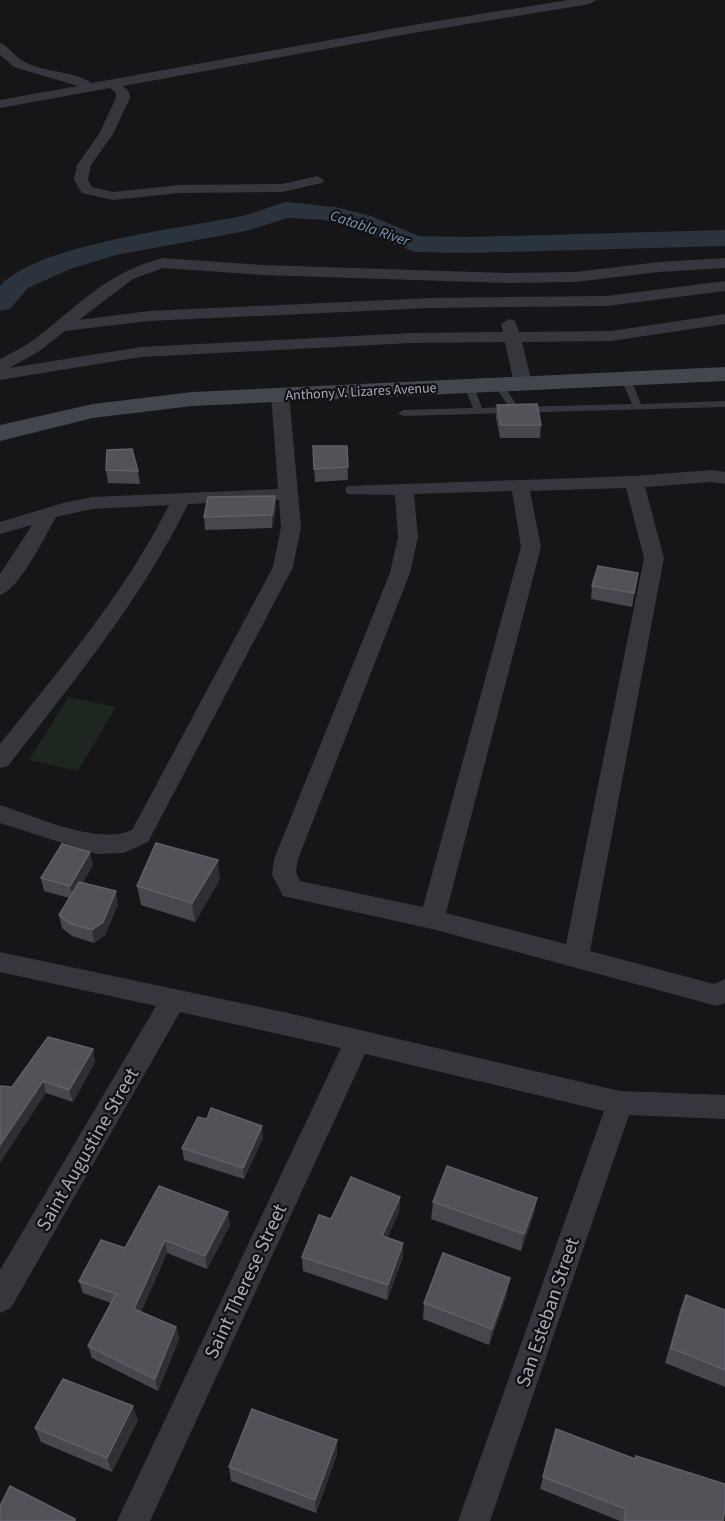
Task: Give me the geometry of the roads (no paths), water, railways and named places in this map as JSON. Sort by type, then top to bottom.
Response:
[{"type":"main road","name":"Anthony V. Lizares Avenue","points":[[0,433],[93,411],[143,403],[280,394],[725,374]]},
{"type":"street","points":[[0,104],[413,29],[590,0]]},
{"type":"street","points":[[0,47],[18,65],[70,78],[91,88]]},
{"type":"street","points":[[114,84],[122,92],[123,98],[106,134],[84,165],[81,180],[87,190],[113,196],[199,188],[282,188],[317,180]]},
{"type":"street","points":[[0,367],[34,347],[121,280],[149,266],[163,263],[262,270],[506,278],[575,277],[659,267],[725,263]]},
{"type":"street","points":[[506,278],[511,384]]},
{"type":"street","points":[[58,327],[149,316],[430,303],[506,304],[607,301],[725,286]]},
{"type":"street","points":[[0,375],[141,352],[400,339],[611,336],[725,319]]},
{"type":"street","points":[[0,814],[97,844],[124,844],[140,836],[283,567],[291,527],[280,394]]},
{"type":"street","points":[[354,490],[634,482],[712,476],[725,478]]},
{"type":"street","points":[[576,957],[654,558],[634,482]]},
{"type":"street","points":[[432,919],[531,547],[520,486]]},
{"type":"street","points":[[404,489],[408,537],[400,573],[282,870],[284,878],[292,890],[432,919],[717,995],[725,990]]},
{"type":"street","points":[[0,528],[92,503],[289,494]]},
{"type":"street","points":[[0,760],[126,596],[167,533],[182,498]]},
{"type":"street","points":[[0,588],[15,569],[49,513]]},
{"type":"street","points":[[1,964],[174,999],[620,1103],[725,1107]]},
{"type":"street","name":"Saint Augustine Street","points":[[0,1298],[174,999]]},
{"type":"street","name":"Saint Therese Street","points":[[134,1521],[357,1042]]},
{"type":"street","name":"San Esteban Street","points":[[474,1521],[620,1103]]},
{"type":"lane","points":[[626,379],[638,407]]},
{"type":"lane","points":[[511,384],[515,410]]},
{"type":"lane","points":[[469,386],[480,411]]},
{"type":"lane","points":[[403,413],[725,405]]},
{"type":"waterway","name":"Catabla River","points":[[0,303],[18,282],[60,263],[112,248],[246,223],[286,210],[326,212],[362,222],[415,244],[468,245],[725,238]]}]
